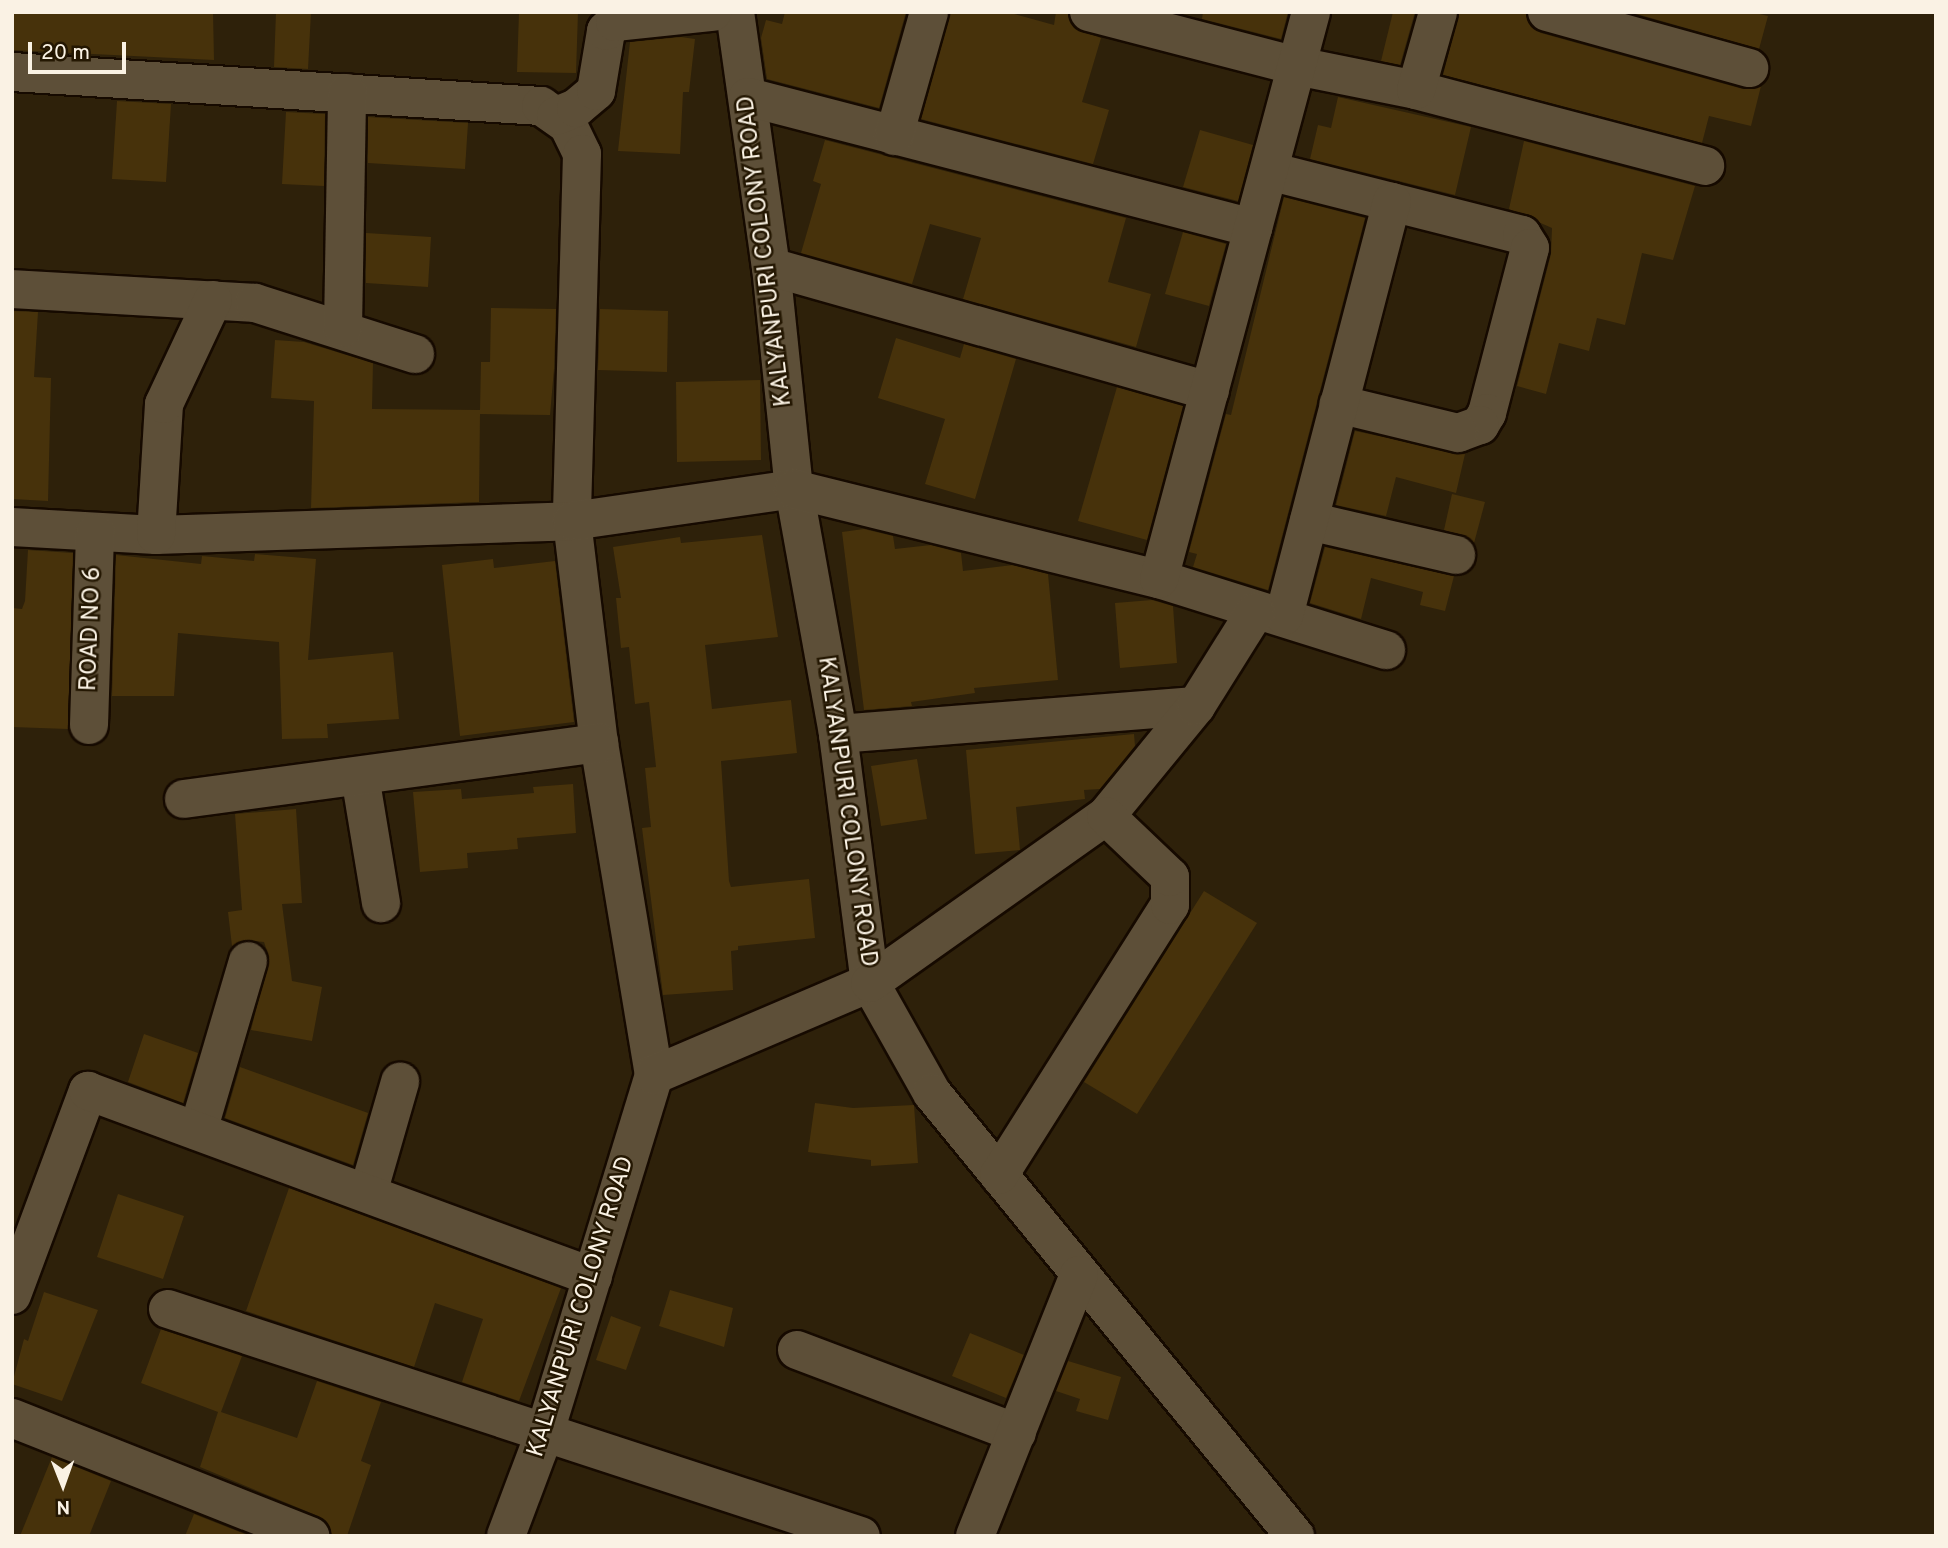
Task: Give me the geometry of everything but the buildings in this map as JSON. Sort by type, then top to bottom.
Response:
[{"type":"street","points":[[556,116],[576,108],[596,91],[606,31],[615,22],[712,12]]},
{"type":"street","name":"KALYANPURI COLONY ROAD","points":[[506,1536],[545,1432],[654,1075],[870,984],[838,734],[794,489],[771,267],[735,12]]},
{"type":"street","points":[[894,136],[929,12]]},
{"type":"street","points":[[1089,12],[1297,66],[1416,90],[1705,166]]},
{"type":"street","points":[[1159,579],[1311,12]]},
{"type":"street","points":[[1416,90],[1438,12]]},
{"type":"street","points":[[1547,12],[1749,68]]},
{"type":"street","points":[[12,72],[541,106],[568,125],[582,154],[572,521],[599,743],[654,1075]]},
{"type":"street","points":[[343,328],[347,93]]},
{"type":"street","points":[[748,97],[1253,228]]},
{"type":"street","points":[[1269,171],[1522,235],[1530,248],[1531,260],[1480,425],[1458,433],[1338,404]]},
{"type":"street","points":[[1295,1536],[932,1093],[870,984],[1106,816],[1270,614],[1309,521],[1392,202]]},
{"type":"street","points":[[771,267],[1210,391]]},
{"type":"street","points":[[12,289],[255,303],[343,328],[415,354]]},
{"type":"street","points":[[156,535],[164,404],[213,300]]},
{"type":"street","points":[[12,527],[156,535],[572,521],[794,489],[1159,579],[1385,650]]},
{"type":"street","points":[[1309,521],[1456,555]]},
{"type":"street","name":"ROAD NO 6","points":[[89,725],[95,533]]},
{"type":"street","points":[[838,734],[1196,706]]},
{"type":"street","points":[[184,799],[599,743]]},
{"type":"street","points":[[360,776],[381,903]]},
{"type":"street","points":[[999,1175],[1170,905],[1170,877],[1106,816]]},
{"type":"street","points":[[198,1131],[248,961]]},
{"type":"street","points":[[368,1193],[400,1083]]},
{"type":"street","points":[[12,1295],[88,1091],[593,1277]]},
{"type":"street","points":[[975,1536],[1079,1275]]},
{"type":"street","points":[[168,1310],[861,1536]]},
{"type":"street","points":[[797,1350],[1017,1433]]},
{"type":"street","points":[[12,1418],[131,1461],[294,1533]]}]
